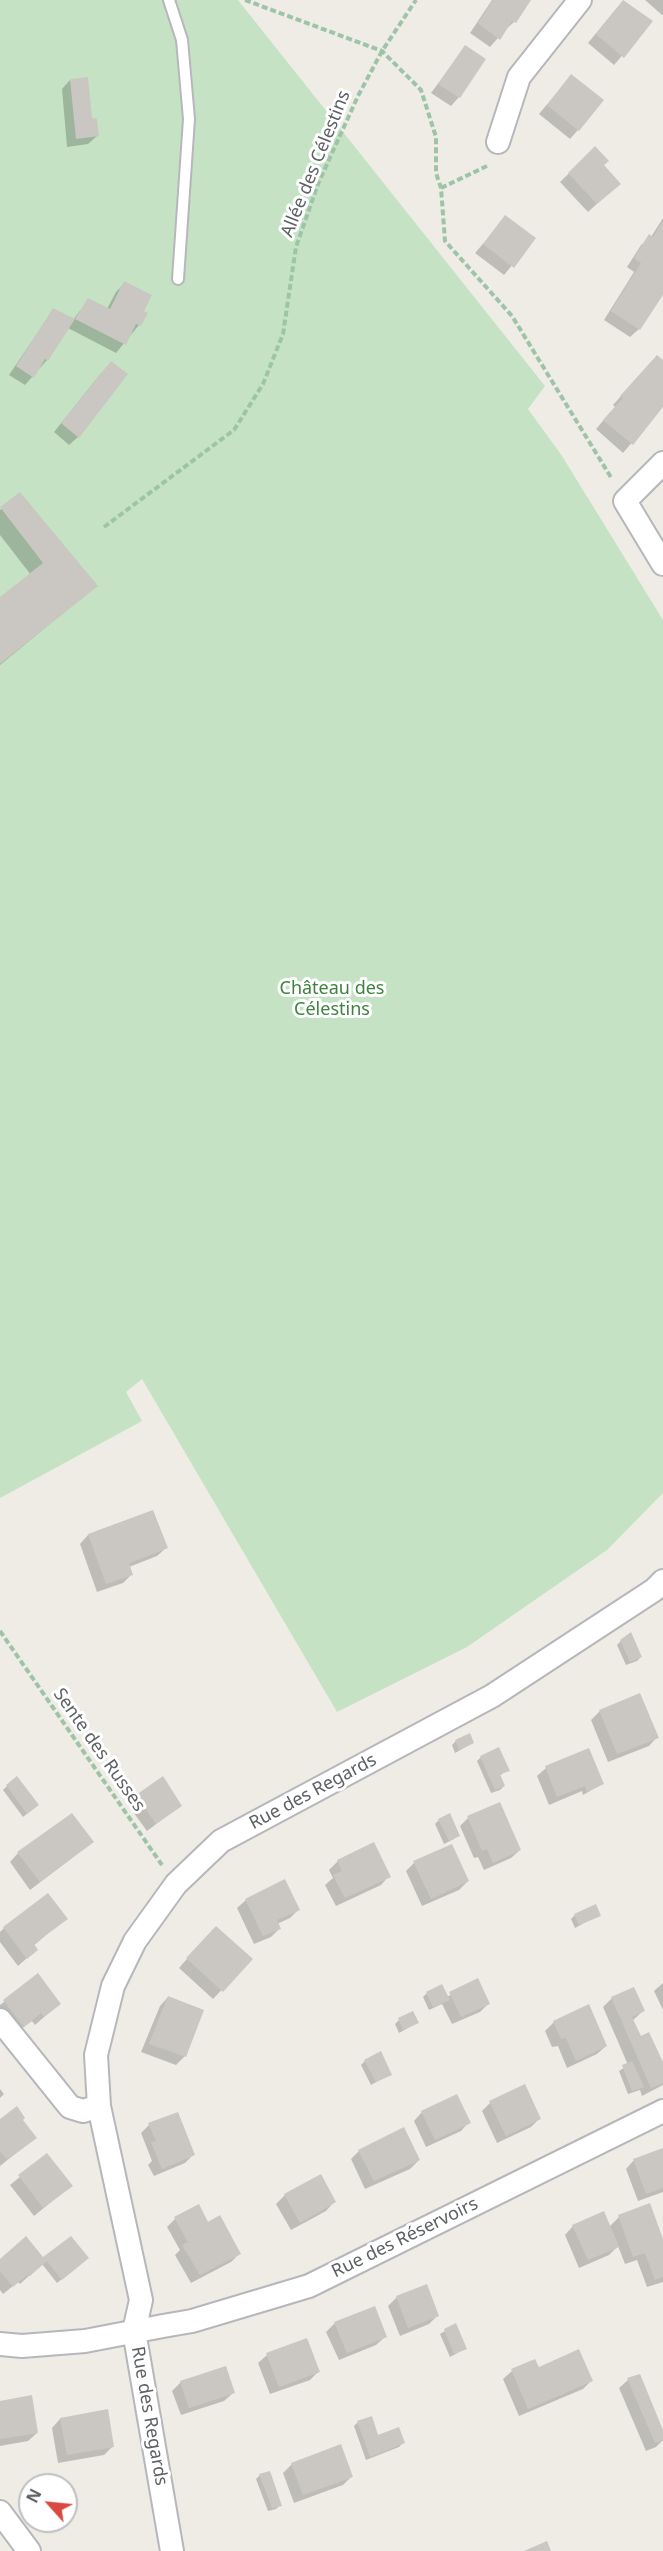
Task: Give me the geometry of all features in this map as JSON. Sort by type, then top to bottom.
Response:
[{"type":"street","points":[[498,142],[519,77],[579,0]]},
{"type":"street","points":[[663,463],[625,501],[663,564]]},
{"type":"street","name":"Rue des Regards","points":[[172,2551],[134,2331],[141,2300],[99,2106],[96,2055],[114,1986],[135,1941],[176,1884],[221,1841],[492,1696],[654,1590],[663,1581]]},
{"type":"street","points":[[0,2020],[70,2107],[83,2110],[99,2106]]},
{"type":"street","name":"Rue des Réservoirs","points":[[0,2344],[22,2346],[85,2341],[192,2321],[309,2286],[663,2111]]},
{"type":"street","points":[[0,2512],[29,2551]]},
{"type":"lane","points":[[170,0],[182,40],[189,119],[178,279]]},
{"type":"path","name":"Allée des Célestins","points":[[105,527],[234,430],[263,384],[283,334],[300,236],[318,184],[381,51],[416,0]]},
{"type":"path","points":[[246,1],[381,51],[421,90],[436,137],[436,173],[441,188],[445,241],[512,316],[625,501]]},
{"type":"path","points":[[441,188],[496,162],[498,142]]},
{"type":"path","name":"Sente des Russes","points":[[0,1631],[176,1884]]},
{"type":"green space","name":"Château des Célestins","points":[[0,0],[238,0],[545,386],[528,409],[562,456],[663,620],[663,1493],[607,1550],[467,1647],[337,1712],[142,1379],[126,1392],[142,1421],[0,1498]]},
{"type":"building","points":[[493,0],[531,0],[516,23],[512,21],[500,40],[478,23]]},
{"type":"building","points":[[623,0],[653,21],[624,58],[596,34]]},
{"type":"building","points":[[465,45],[486,59],[460,98],[438,84]]},
{"type":"building","points":[[571,74],[604,100],[579,131],[547,105]]},
{"type":"building","points":[[88,77],[92,118],[97,119],[99,136],[76,139],[70,79]]},
{"type":"building","points":[[595,146],[609,161],[604,165],[621,184],[597,204],[568,173]]},
{"type":"building","points":[[505,215],[536,238],[514,268],[483,244]]},
{"type":"building","points":[[663,221],[663,295],[640,330],[611,311],[641,263],[634,258],[649,234],[653,237]]},
{"type":"building","points":[[124,281],[152,295],[144,311],[148,313],[141,326],[136,324],[126,345],[75,319],[88,298],[110,309]]},
{"type":"building","points":[[53,308],[75,319],[48,361],[45,359],[34,378],[16,366]]},
{"type":"building","points":[[657,355],[663,360],[663,407],[633,445],[603,420],[623,398],[620,396]]},
{"type":"building","points":[[111,361],[128,374],[79,438],[61,423]]},
{"type":"building","points":[[20,492],[98,586],[0,664],[0,597],[43,563],[0,507]]},
{"type":"building","points":[[153,1510],[168,1548],[129,1563],[133,1575],[106,1584],[88,1534]]},
{"type":"building","points":[[631,1632],[642,1657],[630,1662],[620,1640]]},
{"type":"building","points":[[640,1693],[659,1738],[617,1754],[599,1710]]},
{"type":"building","points":[[470,1733],[474,1743],[459,1750],[455,1740]]},
{"type":"building","points":[[499,1747],[510,1771],[500,1774],[505,1786],[495,1790],[480,1756]]},
{"type":"building","points":[[589,1748],[604,1784],[587,1792],[585,1786],[557,1797],[545,1766]]},
{"type":"building","points":[[17,1776],[39,1805],[27,1814],[6,1785]]},
{"type":"building","points":[[163,1776],[182,1806],[156,1824],[136,1795]]},
{"type":"building","points":[[500,1802],[521,1850],[493,1863],[487,1849],[482,1851],[467,1816]]},
{"type":"building","points":[[72,1813],[94,1842],[40,1882],[17,1852]]},
{"type":"building","points":[[450,1813],[460,1836],[449,1841],[438,1819]]},
{"type":"building","points":[[374,1842],[391,1877],[345,1898],[333,1875],[342,1871],[337,1860]]},
{"type":"building","points":[[452,1844],[469,1881],[431,1899],[413,1861]]},
{"type":"building","points":[[285,1879],[300,1910],[277,1920],[281,1929],[263,1936],[245,1899]]},
{"type":"building","points":[[48,1893],[68,1919],[34,1944],[38,1950],[27,1959],[3,1927]]},
{"type":"building","points":[[596,1904],[601,1916],[579,1925],[574,1914]]},
{"type":"building","points":[[216,1926],[253,1959],[223,1992],[186,1958]]},
{"type":"building","points":[[38,1973],[61,2004],[44,2017],[41,2013],[24,2027],[3,2000]]},
{"type":"building","points":[[478,1978],[490,2004],[461,2017],[449,1992]]},
{"type":"building","points":[[442,1984],[450,2000],[433,2007],[426,1992]]},
{"type":"building","points":[[634,1987],[645,2011],[632,2017],[641,2036],[649,2032],[663,2062],[663,2083],[651,2088],[611,1997]]},
{"type":"building","points":[[168,1996],[204,2010],[186,2057],[149,2044]]},
{"type":"building","points":[[589,2004],[607,2046],[576,2061],[566,2038],[561,2039],[553,2021]]},
{"type":"building","points":[[413,2011],[419,2023],[403,2030],[398,2018]]},
{"type":"building","points":[[381,2051],[392,2075],[376,2082],[364,2060]]},
{"type":"building","points":[[632,2061],[644,2087],[632,2091],[622,2065]]},
{"type":"building","points":[[525,2084],[541,2119],[506,2136],[489,2101]]},
{"type":"building","points":[[457,2094],[471,2123],[435,2140],[421,2111]]},
{"type":"building","points":[[17,2106],[25,2118],[23,2120],[37,2138],[7,2160],[0,2151],[0,2119]]},
{"type":"building","points":[[178,2112],[195,2155],[162,2169],[151,2142],[156,2141],[148,2123]]},
{"type":"building","points":[[404,2127],[420,2160],[374,2181],[358,2150]]},
{"type":"building","points":[[663,2148],[663,2188],[646,2194],[633,2159]]},
{"type":"building","points":[[47,2153],[73,2186],[43,2208],[18,2175]]},
{"type":"building","points":[[321,2174],[336,2202],[300,2223],[284,2194]]},
{"type":"building","points":[[650,2203],[663,2239],[663,2277],[655,2280],[645,2253],[633,2257],[618,2215]]},
{"type":"building","points":[[199,2204],[208,2222],[220,2215],[241,2254],[200,2275],[182,2245],[188,2242],[174,2217]]},
{"type":"building","points":[[604,2211],[619,2247],[588,2260],[572,2225]]},
{"type":"building","points":[[26,2236],[43,2257],[71,2236],[89,2258],[62,2280],[47,2261],[13,2287],[0,2271],[0,2259]]},
{"type":"building","points":[[427,2284],[439,2316],[408,2328],[396,2296]]},
{"type":"building","points":[[375,2306],[387,2337],[347,2353],[334,2322]]},
{"type":"building","points":[[456,2323],[467,2349],[454,2354],[444,2329]]},
{"type":"building","points":[[307,2338],[320,2372],[279,2387],[266,2353]]},
{"type":"building","points":[[579,2349],[593,2381],[528,2409],[511,2369],[535,2359],[539,2367]]},
{"type":"building","points":[[226,2366],[235,2393],[189,2408],[180,2381]]},
{"type":"building","points":[[640,2374],[663,2430],[663,2440],[655,2443],[627,2378]]},
{"type":"building","points":[[32,2395],[38,2433],[0,2439],[0,2401]]},
{"type":"building","points":[[108,2409],[114,2447],[67,2455],[60,2418]]},
{"type":"building","points":[[372,2416],[378,2435],[399,2427],[405,2443],[370,2457],[357,2421]]},
{"type":"building","points":[[341,2444],[353,2477],[303,2495],[291,2463]]},
{"type":"building","points":[[270,2471],[282,2506],[272,2508],[259,2474]]},
{"type":"building","points":[[547,2541],[551,2551],[524,2551]]}]
